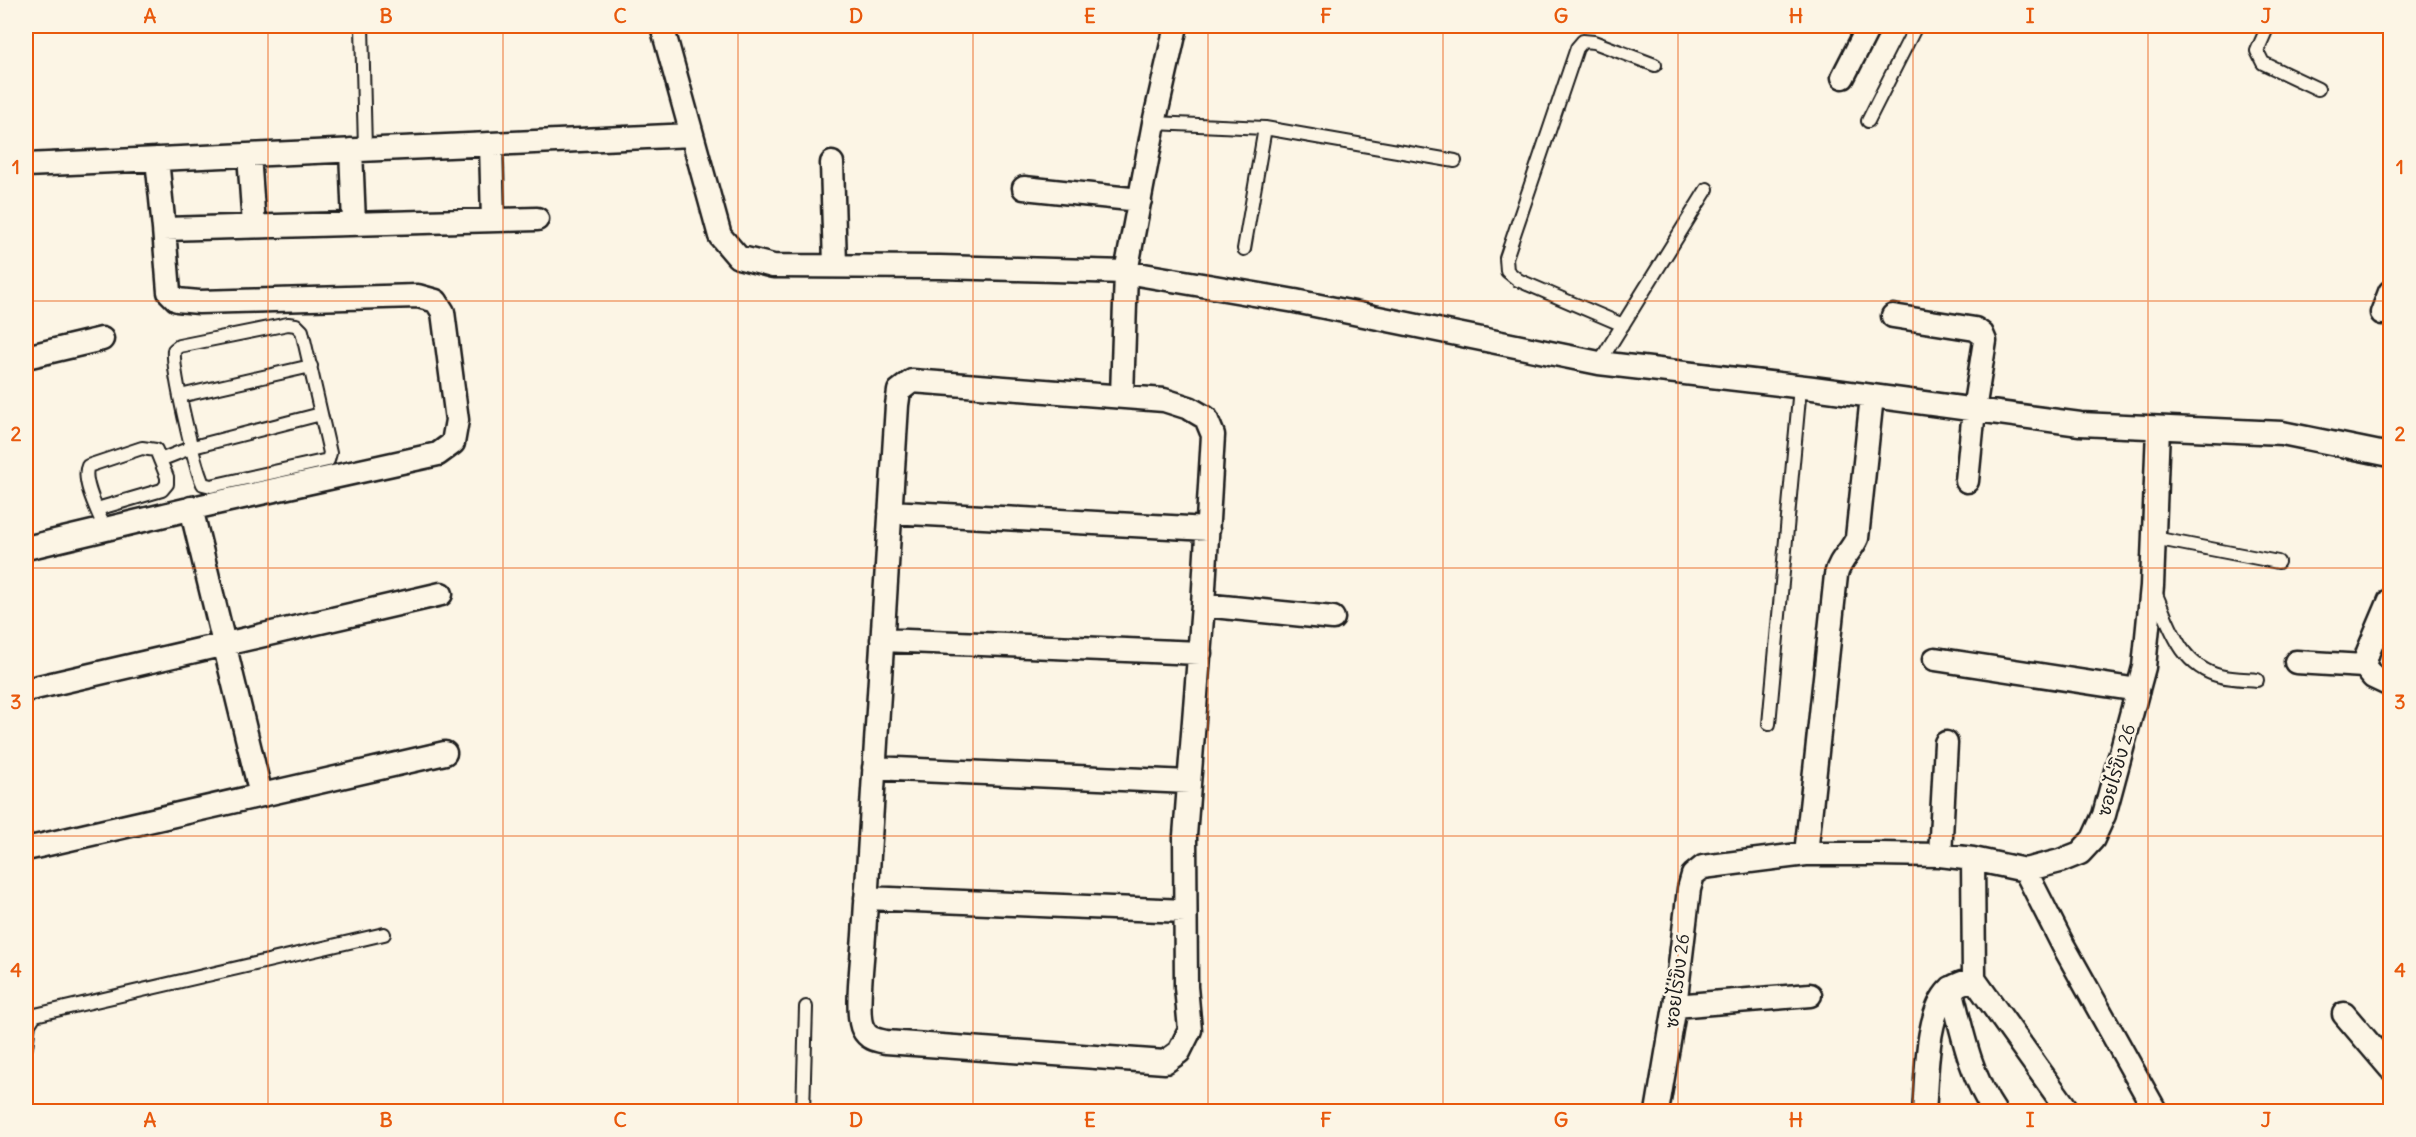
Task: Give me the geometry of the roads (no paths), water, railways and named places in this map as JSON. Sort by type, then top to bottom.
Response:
[{"type":"street","points":[[662,26],[720,236],[738,257],[772,266],[835,265],[1126,272],[1295,302],[1599,363],[2080,424],[2282,433],[2391,455]]},
{"type":"street","points":[[1122,396],[1126,272],[1154,123],[1176,26]]},
{"type":"street","points":[[1843,77],[1869,26]]},
{"type":"street","points":[[26,165],[692,135]]},
{"type":"street","points":[[491,144],[493,220]]},
{"type":"street","points":[[354,223],[358,150]]},
{"type":"street","points":[[249,155],[254,225]]},
{"type":"street","points":[[26,548],[101,519],[191,508],[438,454],[453,443],[457,420],[443,312],[436,301],[418,296],[199,302],[177,300],[169,292],[157,159]]},
{"type":"street","points":[[832,163],[835,265]]},
{"type":"street","points":[[1024,189],[1140,200]]},
{"type":"street","points":[[164,229],[537,219]]},
{"type":"street","points":[[2382,314],[2391,292]]},
{"type":"street","points":[[1893,316],[1975,329],[1982,334],[1985,341],[1974,410],[1967,482]]},
{"type":"street","points":[[26,357],[102,339]]},
{"type":"street","points":[[912,381],[1164,400],[1189,408],[1206,418],[1213,435],[1200,653],[1185,836],[1186,987],[1190,1030],[1179,1052],[1165,1062],[886,1042],[870,1038],[862,1028],[860,1005],[890,512],[899,391],[912,381]]},
{"type":"street","points":[[1806,854],[1836,576],[1838,566],[1853,548],[1857,538],[1872,396]]},
{"type":"street","name":"ซอยไร่ขิง 26","points":[[1657,1112],[1675,1006],[1689,889],[1693,876],[1703,867],[1806,854],[1940,855],[2025,870],[2080,853],[2094,839],[2104,815],[2144,667],[2152,586],[2158,428]]},
{"type":"street","points":[[191,508],[261,795]]},
{"type":"street","points":[[890,512],[1208,529]]},
{"type":"street","points":[[26,690],[441,594]]},
{"type":"street","points":[[2364,666],[2391,600]]},
{"type":"street","points":[[1203,605],[1333,618]]},
{"type":"street","points":[[882,640],[1200,653]]},
{"type":"street","points":[[1935,659],[2139,690]]},
{"type":"street","points":[[2296,662],[2364,666],[2373,677],[2391,685]]},
{"type":"street","points":[[1940,855],[1946,742]]},
{"type":"street","points":[[26,849],[445,753]]},
{"type":"street","points":[[874,768],[1189,782]]},
{"type":"street","points":[[1973,859],[1974,979],[2069,1112]]},
{"type":"street","points":[[2025,870],[2063,945],[2156,1112]]},
{"type":"street","points":[[866,898],[1185,911]]},
{"type":"street","points":[[1924,1112],[1931,1035],[1942,999],[1951,988],[1974,979]]},
{"type":"street","points":[[1951,988],[1964,1039],[1986,1098],[1995,1112]]},
{"type":"street","points":[[1675,1006],[1810,995]]},
{"type":"street","points":[[2344,1014],[2391,1068]]},
{"type":"lane","points":[[358,150],[362,26]]},
{"type":"lane","points":[[1868,121],[1916,26]]},
{"type":"lane","points":[[2268,26],[2257,51],[2263,63],[2318,89]]},
{"type":"lane","points":[[1623,325],[1518,280],[1507,271],[1506,258],[1577,48],[1583,41],[1594,42],[1655,64]]},
{"type":"lane","points":[[1154,123],[1265,128],[1455,161]]},
{"type":"lane","points":[[1244,249],[1265,128]]},
{"type":"lane","points":[[1599,363],[1707,189]]},
{"type":"lane","points":[[288,324],[296,325],[302,331],[311,366],[330,453],[328,460],[211,486],[203,484],[180,396],[173,358],[174,350],[179,346],[288,324]]},
{"type":"lane","points":[[180,396],[311,366]]},
{"type":"lane","points":[[1769,724],[1800,387]]},
{"type":"lane","points":[[160,460],[193,447],[321,414]]},
{"type":"lane","points":[[142,448],[156,450],[167,477],[167,484],[162,490],[101,519],[86,478],[85,472],[88,466],[142,448]]},
{"type":"lane","points":[[2154,538],[2278,562]]},
{"type":"lane","points":[[2152,586],[2185,655],[2201,669],[2221,676],[2257,680]]},
{"type":"lane","points":[[26,1047],[29,1024],[36,1015],[384,934]]},
{"type":"lane","points":[[803,1112],[806,1007]]}]
